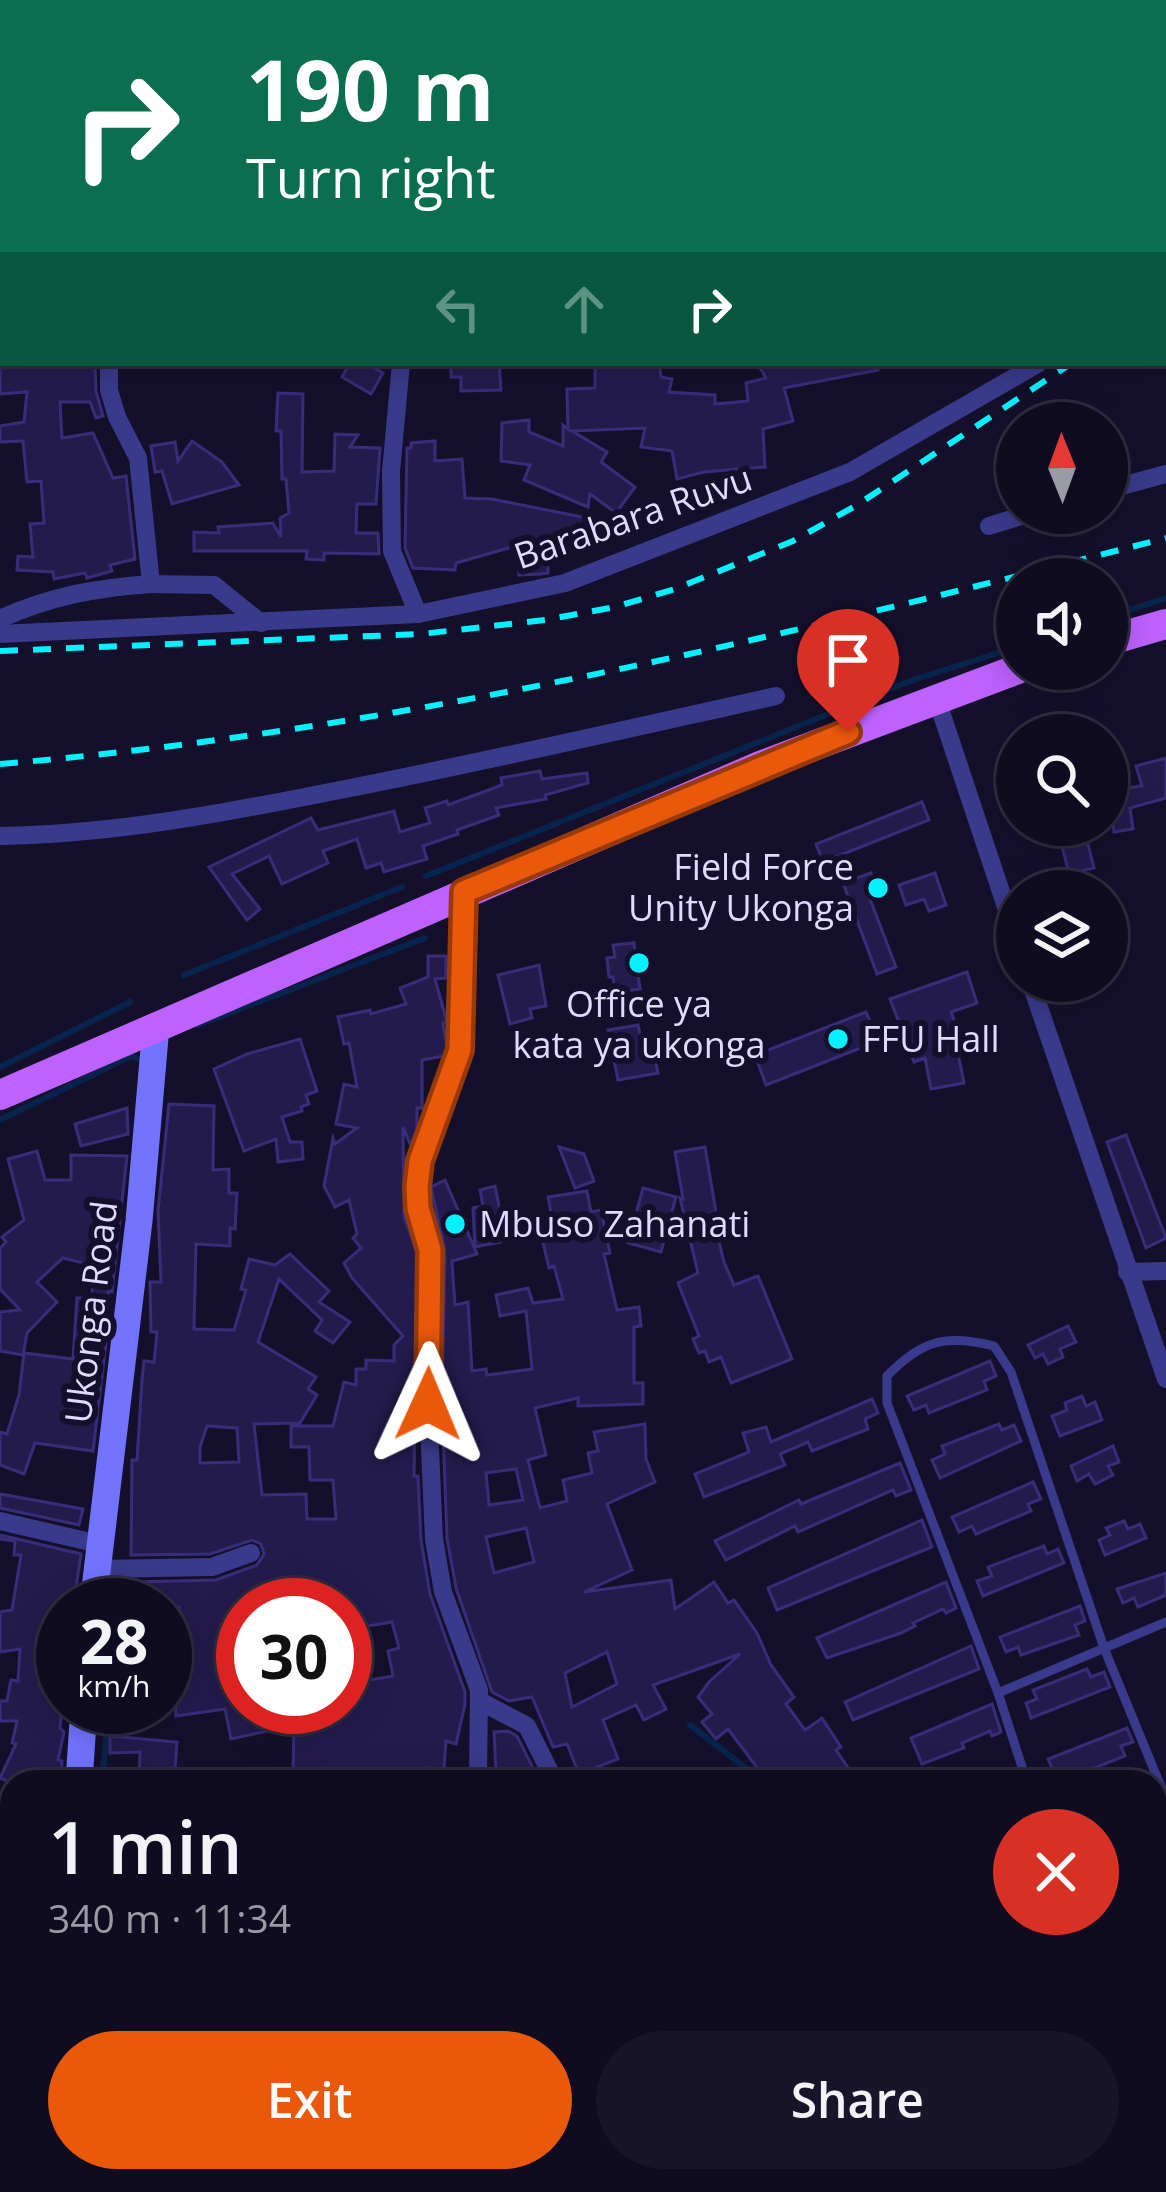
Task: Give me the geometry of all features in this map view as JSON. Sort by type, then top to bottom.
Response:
[{"type":"main road","points":[[1128,635],[1166,624]]},
{"type":"main road","points":[[0,1094],[760,766],[996,677]]},
{"type":"street","points":[[109,366],[112,403],[138,458],[151,584]]},
{"type":"street","points":[[401,366],[391,472],[392,551],[418,614]]},
{"type":"street","name":"Barabara Ruvu","points":[[0,634],[418,614],[565,583],[850,472],[1034,366]]},
{"type":"street","points":[[1128,484],[1166,474]]},
{"type":"street","points":[[989,526],[996,524]]},
{"type":"street","points":[[0,619],[39,601],[85,589],[151,584],[214,585],[261,623]]},
{"type":"street","points":[[0,836],[68,835],[166,824],[555,748],[776,696]]},
{"type":"street","points":[[936,697],[996,877]]},
{"type":"street","points":[[464,892],[460,1050],[420,1161],[417,1187],[430,1250],[428,1404],[434,1539],[443,1592],[480,1701],[478,1770]]},
{"type":"street","points":[[1037,1002],[1166,1379]]},
{"type":"street","name":"Ukonga Road","points":[[96,1578],[157,1026]]},
{"type":"street","points":[[1127,1272],[1166,1271]]},
{"type":"street","points":[[0,1521],[98,1557],[212,1567],[251,1553]]},
{"type":"street","points":[[480,1701],[527,1726],[549,1770]]},
{"type":"street","points":[[80,1770],[82,1734]]},
{"type":"lane","points":[[1024,1770],[887,1402],[887,1376],[909,1354],[929,1344],[962,1338],[994,1346],[1011,1372],[1104,1648],[1154,1770]]},
{"type":"lane","points":[[998,1693],[1166,1622]]},
{"type":"building","points":[[0,366],[95,366],[103,416],[96,418],[90,402],[60,402],[62,438],[93,433],[113,478],[126,476],[135,559],[110,565],[112,571],[87,578],[85,573],[54,579],[53,572],[17,570],[18,556],[33,557],[30,524],[44,523],[41,481],[27,482],[23,441],[0,442],[0,426],[24,422],[27,392],[0,394]]},
{"type":"building","points":[[348,366],[371,366],[383,373],[371,394],[342,377]]},
{"type":"building","points":[[451,366],[499,366],[501,390],[461,391],[461,377],[451,377]]},
{"type":"building","points":[[595,366],[659,366],[661,377],[672,379],[669,392],[715,395],[715,404],[748,401],[746,383],[766,378],[759,366],[877,366],[878,370],[784,388],[793,421],[763,429],[765,467],[677,479],[672,451],[641,447],[645,428],[572,431],[607,452],[601,462],[635,487],[616,513],[590,494],[588,507],[524,480],[530,465],[501,461],[502,423],[529,420],[529,432],[563,446],[563,425],[568,429],[567,389],[595,388]]},
{"type":"building","points":[[278,393],[303,394],[302,472],[334,471],[335,434],[358,435],[350,447],[380,448],[376,504],[357,504],[356,533],[378,533],[379,554],[324,553],[324,560],[306,559],[307,551],[194,551],[194,532],[219,533],[218,527],[273,523],[281,537],[280,518],[289,513],[286,479],[282,479],[281,431],[276,431]]},
{"type":"building","points":[[192,441],[222,462],[239,485],[172,504],[162,471],[155,472],[151,446],[175,442],[178,461]]},
{"type":"building","points":[[435,441],[435,461],[462,459],[465,498],[587,518],[583,551],[548,547],[548,573],[540,574],[519,575],[519,545],[456,563],[455,570],[413,568],[405,548],[407,448],[411,443]]},
{"type":"building","points":[[1166,758],[1166,798],[1130,808],[1133,829],[1128,830],[1128,788],[1142,786],[1136,766]]},
{"type":"building","points":[[540,771],[542,779],[587,773],[588,783],[545,795],[546,799],[496,808],[499,815],[423,846],[427,859],[384,872],[381,863],[366,868],[357,839],[323,851],[328,863],[282,884],[269,856],[232,874],[260,909],[247,920],[209,867],[311,818],[318,830],[394,811],[400,832],[430,823],[425,808],[447,801],[448,805],[502,785],[501,778]]},
{"type":"building","points":[[922,802],[929,820],[823,862],[816,844]]},
{"type":"building","points":[[1062,846],[1088,846],[1094,868],[1068,870]]},
{"type":"building","points":[[871,873],[880,896],[870,899],[896,967],[877,974],[843,883]]},
{"type":"building","points":[[935,873],[946,905],[929,911],[924,899],[906,905],[899,885]]},
{"type":"building","points":[[634,943],[640,989],[619,992],[619,985],[614,986],[609,977],[607,958],[615,957],[613,945]]},
{"type":"building","points":[[428,956],[446,956],[446,978],[435,979],[447,1022],[443,1023],[447,1047],[444,1056],[422,1060],[422,1108],[417,1108],[411,1146],[403,1127],[404,1216],[417,1253],[414,1476],[418,1476],[421,1540],[430,1594],[465,1692],[465,1704],[456,1744],[446,1741],[444,1770],[293,1770],[294,1734],[372,1734],[372,1680],[393,1676],[388,1651],[399,1648],[392,1622],[372,1625],[372,1578],[221,1578],[257,1565],[264,1554],[261,1544],[252,1540],[210,1554],[131,1555],[132,1460],[137,1460],[144,1361],[154,1362],[157,1332],[151,1332],[150,1282],[161,1282],[158,1211],[169,1104],[214,1106],[213,1170],[229,1169],[229,1193],[237,1193],[230,1246],[196,1244],[194,1329],[234,1330],[249,1259],[275,1265],[290,1254],[329,1291],[319,1302],[350,1322],[333,1343],[315,1331],[322,1320],[279,1279],[258,1342],[316,1377],[308,1389],[317,1395],[300,1423],[254,1424],[262,1495],[306,1494],[307,1519],[336,1519],[333,1480],[310,1480],[309,1447],[291,1447],[291,1426],[333,1426],[344,1382],[356,1385],[356,1369],[366,1369],[366,1360],[394,1361],[394,1345],[403,1336],[344,1263],[361,1248],[353,1238],[357,1234],[349,1200],[335,1207],[324,1186],[333,1138],[335,1144],[357,1128],[336,1124],[344,1084],[357,1087],[349,1043],[344,1044],[338,1017],[406,1004],[400,988],[428,977]],"holes":[[[207,1426],[237,1428],[239,1462],[200,1463]]]},
{"type":"building","points":[[539,965],[546,1006],[530,1009],[532,1018],[510,1024],[498,975]]},
{"type":"building","points":[[967,972],[977,1003],[951,1012],[960,1037],[955,1038],[964,1083],[931,1089],[925,1058],[914,1062],[890,999]]},
{"type":"building","points":[[866,1012],[879,1041],[766,1085],[755,1055]]},
{"type":"building","points":[[638,1025],[644,1051],[653,1049],[658,1073],[618,1080],[608,1030]]},
{"type":"building","points":[[300,1039],[317,1091],[306,1095],[309,1104],[302,1111],[282,1117],[290,1142],[302,1142],[303,1159],[278,1162],[276,1139],[244,1151],[214,1069]]},
{"type":"building","points":[[127,1108],[128,1134],[81,1146],[75,1124]]},
{"type":"building","points":[[1126,1135],[1166,1238],[1146,1248],[1107,1142]]},
{"type":"building","points":[[559,1147],[584,1154],[594,1181],[575,1188]]},
{"type":"building","points":[[705,1147],[716,1212],[712,1213],[724,1262],[734,1285],[758,1276],[792,1359],[731,1383],[721,1357],[709,1362],[705,1351],[699,1353],[693,1339],[699,1336],[678,1283],[698,1273],[680,1198],[675,1152]]},
{"type":"building","points":[[37,1151],[45,1180],[71,1180],[71,1155],[127,1156],[93,1451],[35,1443],[24,1474],[0,1465],[0,1432],[7,1434],[19,1395],[24,1353],[73,1359],[77,1298],[91,1298],[96,1266],[63,1258],[37,1282],[57,1302],[27,1333],[23,1355],[0,1351],[0,1312],[20,1310],[0,1289],[0,1248],[6,1242],[2,1237],[24,1220],[8,1159]]},
{"type":"building","points":[[445,1180],[477,1254],[452,1261],[455,1305],[468,1302],[472,1371],[486,1369],[487,1375],[532,1369],[526,1311],[500,1316],[496,1295],[528,1288],[533,1303],[563,1299],[554,1266],[549,1268],[538,1221],[552,1218],[548,1197],[587,1191],[591,1212],[601,1210],[610,1253],[604,1254],[617,1310],[639,1307],[641,1326],[634,1327],[634,1383],[643,1383],[643,1404],[578,1406],[578,1398],[535,1408],[546,1455],[528,1460],[540,1508],[567,1501],[563,1480],[592,1473],[588,1453],[598,1451],[594,1432],[645,1424],[646,1459],[655,1482],[607,1504],[632,1570],[584,1592],[671,1580],[675,1609],[714,1582],[728,1603],[734,1600],[757,1633],[771,1665],[794,1697],[786,1704],[805,1730],[822,1718],[849,1769],[759,1770],[728,1729],[716,1739],[702,1722],[712,1714],[698,1697],[740,1654],[653,1685],[666,1709],[644,1720],[636,1705],[603,1720],[618,1759],[589,1770],[577,1770],[567,1744],[553,1747],[532,1697],[509,1701],[492,1692],[456,1588],[447,1538],[442,1404],[445,1251],[431,1187]],"holes":[[[516,1469],[523,1500],[489,1505],[486,1473]],[[526,1528],[534,1562],[494,1573],[486,1537]],[[607,1652],[617,1684],[572,1707],[565,1673]]]},
{"type":"building","points":[[495,1186],[502,1221],[495,1222],[500,1242],[475,1247],[473,1208],[483,1206],[480,1190]]},
{"type":"building","points":[[643,1188],[676,1197],[661,1252],[628,1243]]},
{"type":"building","points":[[1068,1326],[1076,1342],[1060,1349],[1063,1357],[1048,1364],[1043,1354],[1035,1358],[1028,1345]]},
{"type":"building","points":[[990,1361],[996,1376],[984,1381],[987,1390],[929,1413],[926,1405],[914,1410],[907,1396]]},
{"type":"building","points":[[1082,1396],[1086,1406],[1095,1402],[1102,1420],[1060,1436],[1052,1416],[1067,1410],[1065,1403]]},
{"type":"building","points":[[872,1399],[878,1413],[865,1419],[868,1429],[812,1451],[808,1442],[780,1454],[785,1465],[704,1497],[695,1474],[749,1452],[743,1433],[766,1427],[771,1442]]},
{"type":"building","points":[[999,1424],[1002,1430],[1014,1425],[1021,1441],[940,1478],[932,1460],[945,1454],[942,1446]]},
{"type":"building","points":[[1113,1446],[1119,1462],[1108,1466],[1113,1475],[1095,1484],[1089,1474],[1077,1481],[1071,1466]]},
{"type":"building","points":[[900,1463],[911,1490],[896,1496],[893,1490],[798,1532],[795,1526],[726,1560],[715,1541],[799,1500],[801,1504]]},
{"type":"building","points":[[1033,1482],[1041,1499],[1028,1504],[1031,1511],[976,1534],[972,1526],[959,1532],[952,1517]]},
{"type":"building","points":[[0,1494],[83,1509],[79,1525],[0,1508]]},
{"type":"building","points":[[922,1520],[932,1547],[777,1610],[768,1588]]},
{"type":"building","points":[[1124,1521],[1128,1529],[1140,1524],[1146,1538],[1105,1555],[1099,1540],[1110,1535],[1106,1528]]},
{"type":"building","points":[[0,1535],[81,1554],[77,1578],[36,1578],[36,1734],[64,1734],[58,1760],[62,1770],[4,1770],[16,1744],[12,1743],[17,1721],[0,1721],[0,1701],[7,1701],[11,1680],[18,1681],[20,1649],[0,1652],[0,1612],[12,1610],[21,1555],[14,1555],[15,1541],[0,1539]]},
{"type":"building","points":[[1044,1546],[1047,1554],[1058,1549],[1064,1563],[983,1596],[977,1581],[992,1576],[988,1567]]},
{"type":"building","points":[[1166,1573],[1166,1595],[1138,1607],[1134,1598],[1123,1603],[1117,1589]]},
{"type":"building","points":[[216,1580],[216,1710],[192,1714],[192,1581]]},
{"type":"building","points":[[946,1582],[956,1608],[946,1613],[943,1609],[901,1633],[827,1658],[817,1638]]},
{"type":"building","points":[[1080,1606],[1085,1621],[1075,1625],[1079,1635],[1021,1655],[1018,1647],[1006,1652],[1000,1637]]},
{"type":"building","points":[[971,1646],[979,1669],[853,1720],[845,1702]]},
{"type":"building","points":[[1087,1669],[1091,1677],[1104,1672],[1110,1687],[1031,1718],[1026,1703],[1037,1699],[1033,1690]]},
{"type":"building","points":[[992,1704],[1001,1732],[992,1736],[990,1731],[962,1743],[964,1748],[922,1764],[911,1738]]},
{"type":"building","points":[[1127,1728],[1133,1742],[1121,1746],[1125,1756],[1089,1770],[1053,1770],[1048,1759]]},
{"type":"building","points":[[494,1732],[517,1736],[532,1770],[496,1770]]},
{"type":"building","points":[[110,1736],[177,1742],[175,1770],[139,1770],[140,1752],[110,1753]]},
{"type":"waterway","points":[[1128,610],[1166,598]]},
{"type":"waterway","points":[[426,876],[910,681],[996,654]]},
{"type":"waterway","points":[[184,975],[402,887]]},
{"type":"waterway","points":[[198,1025],[425,938]]},
{"type":"waterway","points":[[0,1067],[130,1002]]},
{"type":"waterway","points":[[0,1120],[131,1056],[142,1060]]},
{"type":"waterway","points":[[690,1725],[748,1770]]},
{"type":"waterway","points":[[103,1770],[106,1734]]},
{"type":"railway","points":[[0,651],[421,634],[615,607],[675,589],[793,541],[857,505],[1067,366]]},
{"type":"railway","points":[[0,764],[295,729],[588,676],[1166,538]]},
{"type":"place","name":"Field Force Unity Ukonga","points":[[878,888]]},
{"type":"place","name":"Office ya kata ya ukonga","points":[[639,963]]},
{"type":"place","name":"FFU Hall","points":[[838,1039]]},
{"type":"place","name":"Mbuso Zahanati","points":[[455,1224]]},
{"type":"route","points":[[428,1404],[430,1250],[417,1187],[420,1161],[460,1050],[464,892],[848,732]]}]
